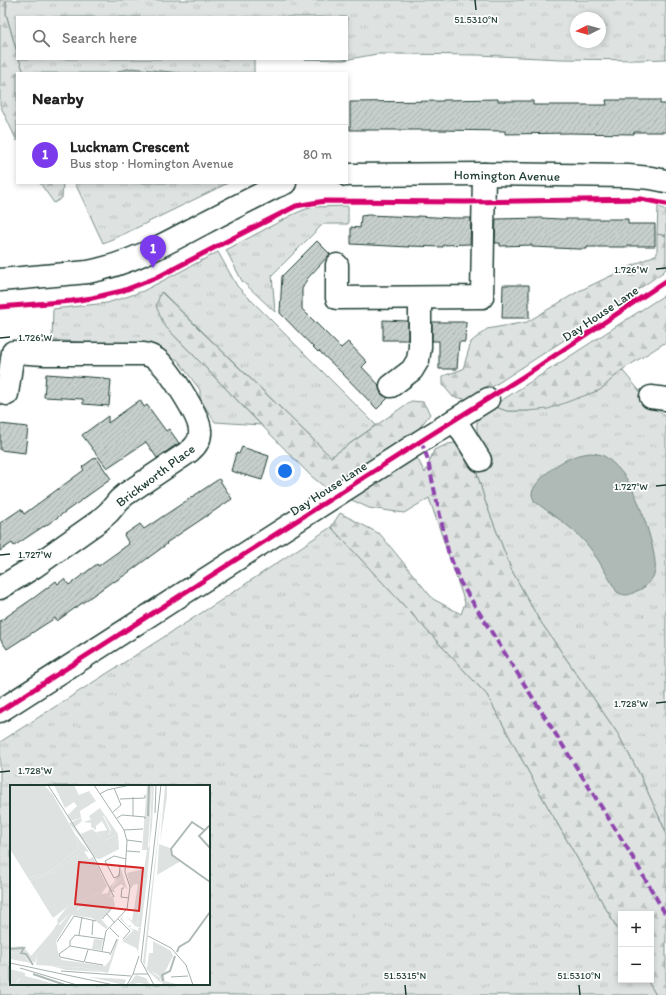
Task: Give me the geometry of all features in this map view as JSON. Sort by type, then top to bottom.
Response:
[{"type":"street","name":"Homington Avenue","points":[[348,175],[484,174],[634,176],[666,181]]},
{"type":"street","points":[[337,265],[337,298],[482,297],[484,174]]},
{"type":"street","points":[[0,280],[88,272],[100,270],[121,263],[164,244],[282,184]]},
{"type":"street","points":[[391,386],[412,370],[418,360],[420,347],[420,298]]},
{"type":"street","name":"Brickworth Place","points":[[0,588],[34,567],[99,521],[126,494],[190,452],[197,444],[200,430],[199,422],[195,414],[173,379],[157,359],[144,354],[45,354],[13,352],[7,394]]},
{"type":"street","name":"Day House Lane","points":[[0,711],[488,399]]},
{"type":"street","points":[[455,420],[480,460]]},
{"type":"green space","points":[[0,0],[6,0],[6,14],[16,49],[16,60],[19,60],[24,72],[16,72],[16,139],[0,105]]},
{"type":"green space","points":[[6,0],[666,0],[666,59],[561,59],[478,55],[377,54],[348,59],[348,16],[16,16],[16,49],[6,13]]},
{"type":"green space","points":[[19,60],[254,60],[254,72],[24,72]]},
{"type":"green space","points":[[41,184],[63,184],[62,198],[54,203]]},
{"type":"green space","points":[[75,184],[226,184],[124,234],[103,243]]},
{"type":"green space","points":[[348,206],[348,224],[323,224],[272,275],[275,312],[242,281],[226,250],[306,209],[315,207]]},
{"type":"green space","points":[[658,206],[666,210],[666,236],[657,234]]},
{"type":"green space","points":[[657,234],[666,236],[666,269],[662,273],[572,335],[472,400],[453,397],[443,385],[443,376],[463,369],[471,342],[487,329],[527,322],[579,291],[657,254]]},
{"type":"green space","points":[[218,252],[237,286],[376,425],[331,457],[162,292],[164,325],[261,425],[215,422],[200,399],[200,390],[177,359],[166,359],[149,347],[52,340],[53,309],[107,303],[129,296],[143,291]]},
{"type":"green space","points":[[161,292],[331,457],[411,401],[423,402],[430,414],[409,442],[425,473],[434,450],[448,444],[462,442],[474,463],[485,501],[511,569],[538,618],[618,734],[639,773],[666,832],[666,995],[656,995],[649,983],[654,983],[654,911],[618,911],[618,930],[540,793],[487,695],[331,527],[340,513],[380,534],[433,599],[461,614],[465,603],[429,498],[404,513],[369,508],[326,488],[311,476],[164,325],[156,306]]},
{"type":"green space","points":[[666,294],[666,342],[622,370],[600,390],[548,409],[507,411],[493,406]]},
{"type":"green space","points":[[622,370],[644,396],[666,417],[666,832],[639,773],[618,734],[538,618],[511,569],[485,501],[474,463],[489,454],[481,440],[477,430],[477,425],[481,415],[493,406],[507,411],[528,411],[600,390]]},
{"type":"green space","points":[[331,527],[487,695],[540,793],[618,930],[618,983],[649,983],[656,995],[0,995],[0,742],[220,601]]},
{"type":"shaded area","points":[[132,68],[171,72],[118,72]]},
{"type":"shaded area","points":[[590,453],[605,457],[616,466],[626,478],[637,499],[650,539],[655,563],[654,574],[646,586],[630,594],[623,595],[617,592],[598,560],[585,542],[567,525],[534,501],[532,496],[535,485],[556,466],[572,457]]},
{"type":"building","points":[[498,99],[498,101],[533,101],[533,105],[607,105],[606,100],[660,100],[660,104],[666,104],[666,132],[634,132],[634,134],[505,134],[505,131],[350,130],[350,102]]},
{"type":"building","points":[[361,216],[471,218],[470,244],[443,245],[443,247],[408,246],[409,247],[351,244],[351,227],[360,228]]},
{"type":"building","points":[[496,219],[628,219],[628,224],[655,224],[655,246],[587,247],[587,249],[578,249],[532,247],[532,245],[500,246],[500,243],[495,243]]},
{"type":"building","points":[[317,241],[330,254],[307,279],[302,289],[302,309],[341,348],[348,342],[367,362],[362,367],[379,385],[381,394],[388,398],[377,409],[280,313],[282,276]]},
{"type":"building","points":[[503,285],[529,285],[529,318],[502,318]]},
{"type":"building","points":[[383,320],[408,321],[408,340],[383,340]]},
{"type":"building","points":[[432,322],[466,322],[465,342],[459,342],[457,369],[439,369],[439,341],[432,341]]},
{"type":"building","points":[[46,374],[103,378],[111,380],[109,406],[83,404],[83,399],[44,397]]},
{"type":"building","points":[[140,400],[144,407],[147,405],[166,431],[169,429],[179,443],[157,458],[146,442],[107,468],[82,435],[108,416],[108,423]]},
{"type":"building","points":[[0,424],[28,427],[25,453],[0,450]]},
{"type":"building","points":[[242,447],[269,456],[262,480],[231,471],[236,453],[239,454]]},
{"type":"building","points":[[96,457],[111,479],[44,527],[14,546],[12,543],[0,551],[0,523],[21,509],[24,514],[84,470],[82,467]]},
{"type":"building","points":[[219,479],[232,499],[166,543],[167,544],[125,575],[114,582],[113,581],[57,621],[55,618],[7,649],[0,639],[0,621],[56,581],[58,584],[64,579],[69,585],[97,564],[98,566],[129,544],[124,535],[140,524],[144,529]]},
{"type":"marked path","points":[[421,441],[427,457],[448,551],[460,582],[626,846],[666,915]]},
{"type":"cycle path","points":[[0,307],[72,301],[122,291],[156,278],[296,206],[325,201],[465,202],[641,199],[666,204]]},
{"type":"cycle path","points":[[0,711],[524,376],[666,281]]},
{"type":"place","name":"Lucknam Crescent","points":[[153,268]]}]
